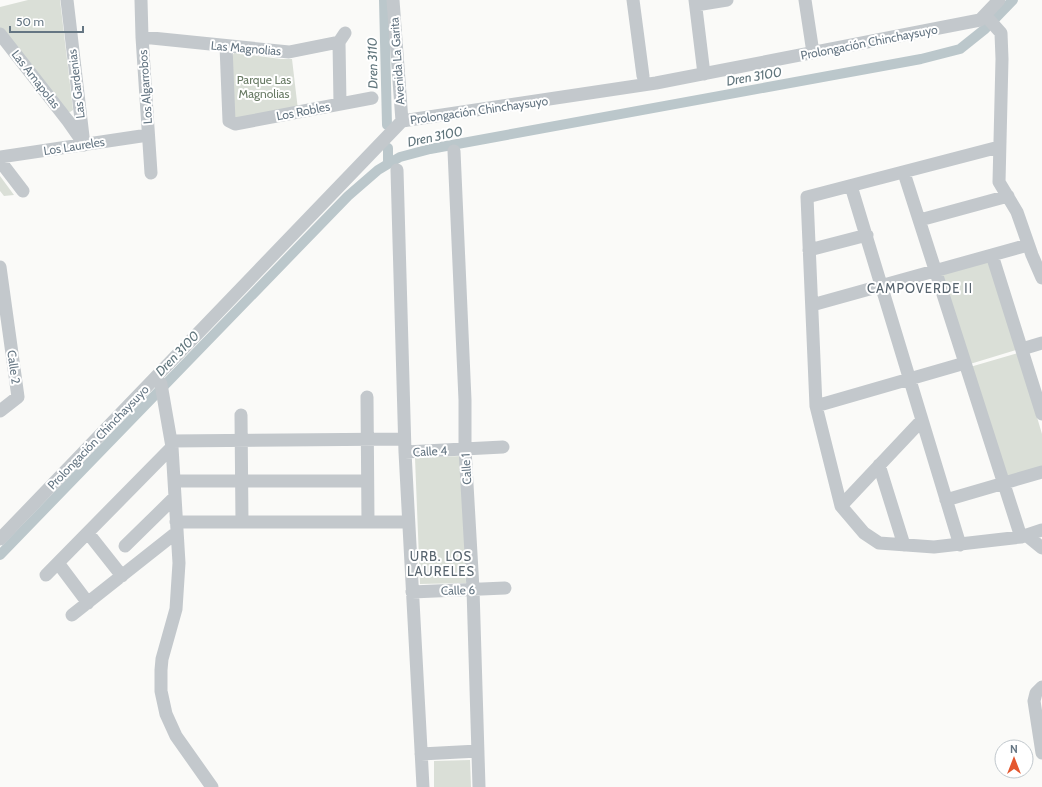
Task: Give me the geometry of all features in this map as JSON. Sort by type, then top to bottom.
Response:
[{"type":"street","name":"Las Gardenias","points":[[67,0],[84,145]]},
{"type":"street","name":"Los Algarrobos","points":[[141,0],[151,173]]},
{"type":"street","name":"Avenida La Garita","points":[[393,0],[402,121]]},
{"type":"street","points":[[633,0],[643,76]]},
{"type":"street","points":[[704,74],[696,3],[727,0]]},
{"type":"street","points":[[805,0],[812,46]]},
{"type":"street","name":"Prolongación Chinchaysuyo","points":[[0,539],[161,386],[402,121],[644,85],[980,20],[989,20],[999,0]]},
{"type":"street","points":[[989,20],[1001,33],[1002,59],[999,182],[1017,212],[1028,245],[1042,278]]},
{"type":"street","name":"Las Amapolas","points":[[0,34],[68,121],[84,145]]},
{"type":"street","name":"Las Magnolias","points":[[142,37],[289,52],[342,37],[340,104]]},
{"type":"street","name":"Los Robles","points":[[226,46],[229,121],[234,124],[372,98]]},
{"type":"street","name":"Los Laureles","points":[[0,157],[148,134]]},
{"type":"street","points":[[999,147],[904,173],[807,197],[816,406],[841,506],[864,533],[879,543],[934,547],[960,545],[1024,536],[1042,530]]},
{"type":"street","name":"Calle 1","points":[[454,151],[465,449],[473,589],[479,787]]},
{"type":"street","points":[[0,161],[23,191]]},
{"type":"street","points":[[397,170],[404,446],[423,787]]},
{"type":"street","points":[[904,173],[1004,483],[1024,536],[1042,548]]},
{"type":"street","points":[[851,186],[960,545]]},
{"type":"street","points":[[920,220],[1008,196]]},
{"type":"street","points":[[810,250],[866,235]]},
{"type":"street","points":[[812,305],[1028,245]]},
{"type":"street","points":[[992,255],[1042,414]]},
{"type":"street","name":"Calle 2","points":[[0,267],[18,397],[0,411]]},
{"type":"street","points":[[1022,349],[1042,342]]},
{"type":"street","points":[[816,406],[965,363]]},
{"type":"street","points":[[161,386],[172,444],[179,563],[178,594],[173,624],[162,659],[161,691],[166,714],[173,730],[212,787]]},
{"type":"street","points":[[367,397],[368,522]]},
{"type":"street","points":[[241,415],[242,522]]},
{"type":"street","points":[[841,506],[922,420]]},
{"type":"street","name":"Calle 4","points":[[172,444],[241,441],[367,440],[404,446],[465,449],[503,447]]},
{"type":"street","points":[[46,575],[172,444]]},
{"type":"street","points":[[879,465],[904,546]]},
{"type":"street","points":[[946,500],[1042,472]]},
{"type":"street","points":[[174,481],[367,481]]},
{"type":"street","points":[[125,546],[175,497]]},
{"type":"street","points":[[72,615],[122,576],[176,527],[242,522],[408,522]]},
{"type":"street","points":[[88,533],[122,576]]},
{"type":"street","points":[[58,564],[88,603]]},
{"type":"street","name":"Calle 6","points":[[412,592],[505,588]]},
{"type":"street","points":[[1042,687],[1036,693],[1034,701],[1042,752]]},
{"type":"street","points":[[421,754],[478,751]]},
{"type":"green space","points":[[28,0],[60,0],[73,110],[70,112],[65,111],[0,28],[0,7]]},
{"type":"green space","name":"Parque Las Magnolias","points":[[234,53],[292,59],[298,110],[234,118],[231,58]]},
{"type":"green space","points":[[0,176],[14,195],[4,196],[0,191]]},
{"type":"green space","points":[[988,260],[1016,350],[970,364],[940,273]]},
{"type":"green space","points":[[1018,353],[1042,434],[1042,467],[1005,478],[970,367]]},
{"type":"green space","points":[[462,456],[466,583],[420,584],[415,458]]},
{"type":"green space","points":[[470,760],[471,787],[434,787],[434,761]]},
{"type":"waterway","name":"Dren 3110","points":[[384,0],[387,125]]},
{"type":"waterway","name":"Dren 3100","points":[[0,555],[348,196],[378,170],[400,157],[430,149],[921,59],[960,49],[985,29],[1013,0]]},
{"type":"waterway","name":"Dren 3110","points":[[388,148],[388,164]]},
{"type":"district","name":"CAMPOVERDE II","points":[[920,288]]},
{"type":"district","name":"URB. LOS LAURELES","points":[[441,564]]}]
